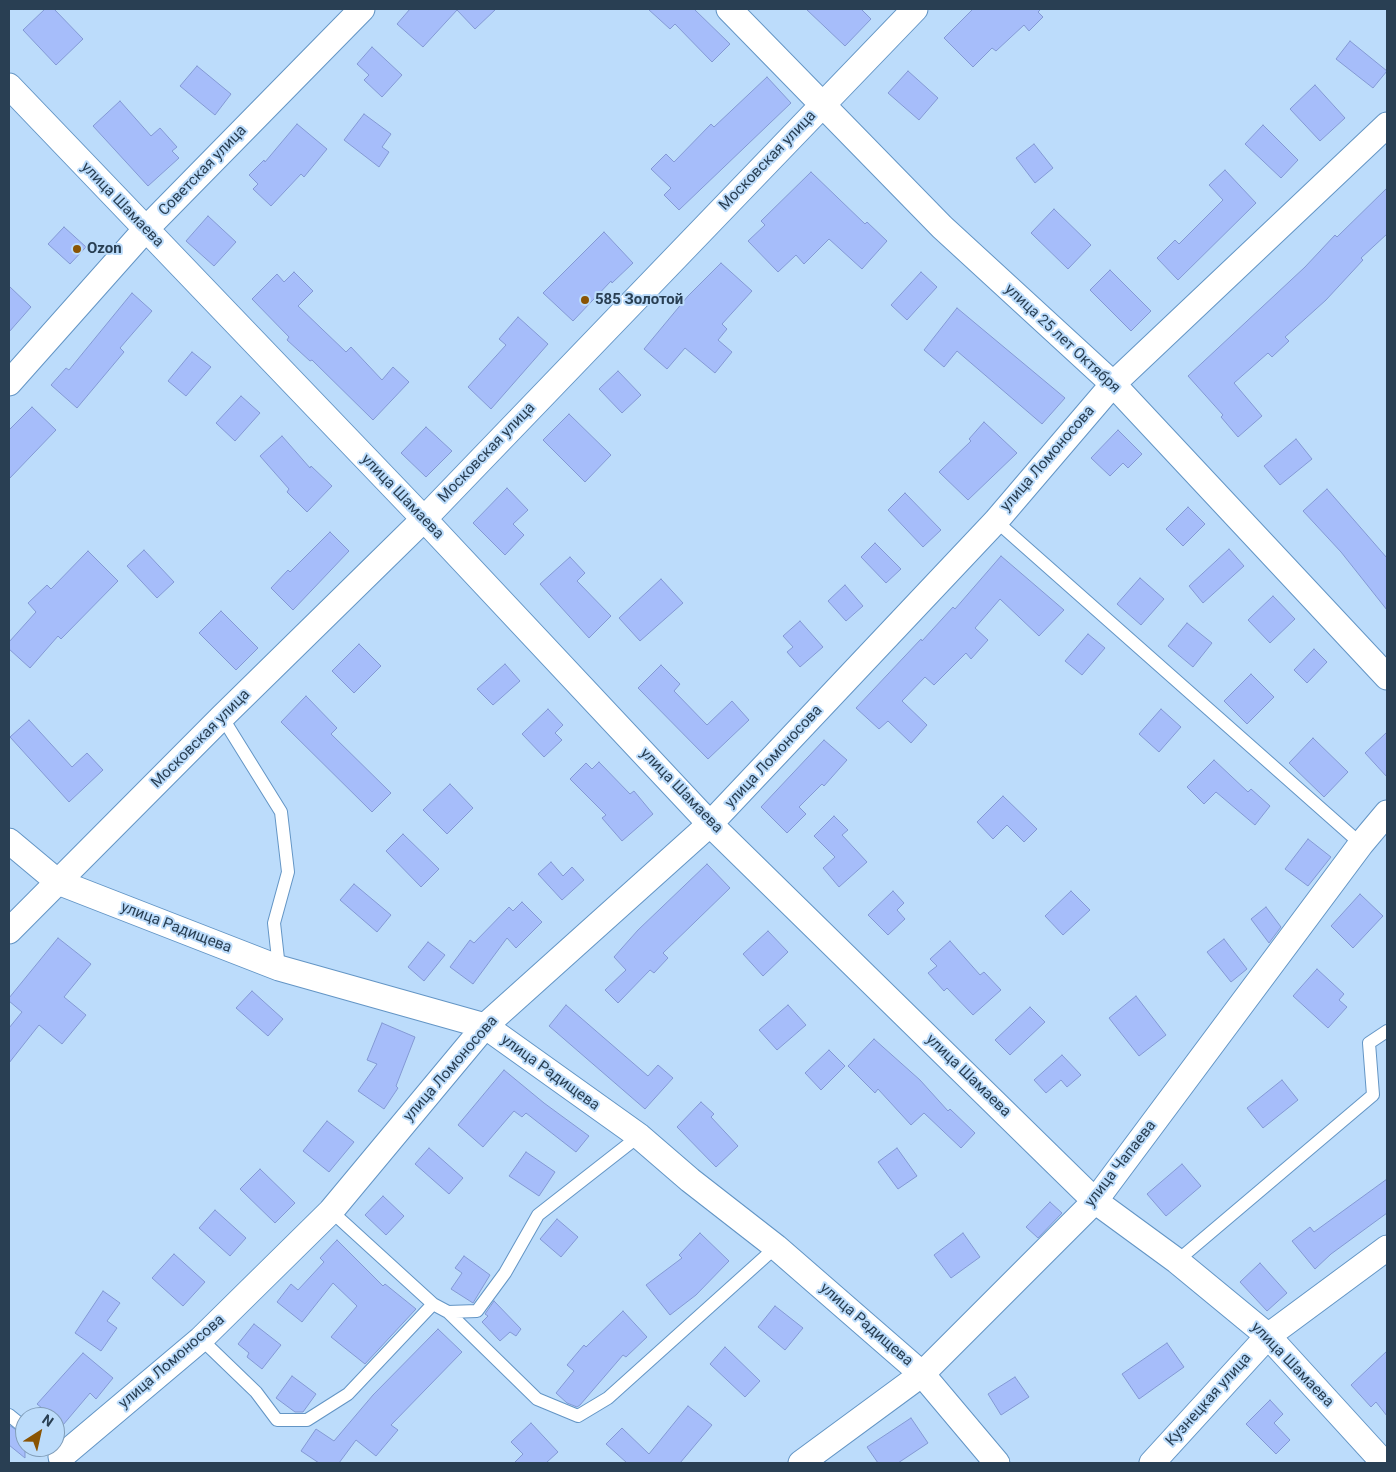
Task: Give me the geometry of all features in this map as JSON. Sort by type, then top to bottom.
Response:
[{"type":"street","name":"Советская улица","points":[[9,383],[145,230],[362,9]]},
{"type":"street","name":"улица 25 лет Октября","points":[[729,9],[942,228],[1113,384],[1387,677]]},
{"type":"street","name":"Московская улица","points":[[9,932],[222,717],[424,519],[915,9]]},
{"type":"street","name":"улица Шамаева","points":[[9,86],[424,519],[710,824],[1095,1201],[1177,1262],[1268,1336],[1384,1463]]},
{"type":"street","name":"улица Ломоносова","points":[[65,1450],[201,1339],[331,1211],[485,1026],[710,824],[996,521],[1113,384],[1387,125]]},
{"type":"street","name":"улица Чапаева","points":[[801,1463],[922,1374],[1095,1201],[1361,844],[1387,813]]},
{"type":"street","name":"улица Радищева","points":[[9,841],[58,882],[279,968],[485,1026],[638,1136],[690,1180],[776,1247],[922,1374],[997,1463]]},
{"type":"street","name":"Кузнецкая улица","points":[[1152,1463],[1268,1336],[1387,1248]]},
{"type":"lane","points":[[996,521],[1361,844]]},
{"type":"lane","points":[[222,717],[281,812],[288,872],[274,923],[279,968]]},
{"type":"lane","points":[[1177,1262],[1373,1095],[1369,1043],[1387,1031]]},
{"type":"lane","points":[[448,1312],[477,1311],[505,1273],[538,1215],[638,1136]]},
{"type":"lane","points":[[331,1211],[433,1304],[448,1312],[537,1399],[578,1416],[608,1398],[776,1247]]},
{"type":"lane","points":[[201,1339],[256,1392],[277,1420],[307,1420],[348,1394],[433,1304]]},
{"type":"building","points":[[45,9],[54,9],[83,39],[56,65],[23,30]]},
{"type":"building","points":[[410,9],[496,9],[475,29],[457,10],[423,47],[397,24]]},
{"type":"building","points":[[648,9],[694,9],[730,44],[712,62],[675,24],[670,29]]},
{"type":"building","points":[[806,9],[861,9],[871,19],[845,46]]},
{"type":"building","points":[[973,9],[1041,9],[1038,12],[1043,17],[1029,31],[1024,25],[996,51],[992,48],[973,67],[944,38]]},
{"type":"building","points":[[1350,41],[1387,71],[1373,88],[1336,59]]},
{"type":"building","points":[[372,47],[402,75],[382,97],[364,80],[369,75],[357,64]]},
{"type":"building","points":[[197,66],[231,94],[215,115],[180,86]]},
{"type":"building","points":[[908,71],[938,98],[919,120],[888,93]]},
{"type":"building","points":[[767,77],[791,103],[679,210],[664,195],[671,188],[651,169],[666,154],[674,162],[711,124],[714,127]]},
{"type":"building","points":[[1315,85],[1345,118],[1320,141],[1290,109]]},
{"type":"building","points":[[120,101],[151,136],[160,128],[177,147],[172,151],[179,158],[148,186],[93,126]]},
{"type":"building","points":[[364,114],[391,134],[382,147],[389,152],[379,167],[344,140]]},
{"type":"building","points":[[297,124],[327,149],[304,177],[301,174],[271,206],[253,189],[258,184],[249,175],[264,160],[265,162]]},
{"type":"building","points":[[1263,125],[1298,160],[1281,178],[1245,144]]},
{"type":"building","points":[[1034,144],[1053,168],[1035,183],[1016,158]]},
{"type":"building","points":[[1225,170],[1256,203],[1178,280],[1157,258],[1175,240],[1179,244],[1223,200],[1209,185]]},
{"type":"building","points":[[811,172],[865,224],[867,222],[887,241],[862,269],[829,239],[804,264],[796,255],[778,272],[748,241],[765,225],[761,221]]},
{"type":"building","points":[[1387,188],[1387,234],[1361,258],[1363,260],[1326,300],[1285,337],[1289,341],[1272,357],[1268,353],[1234,383],[1262,416],[1238,437],[1221,417],[1223,415],[1188,376],[1305,267],[1335,235],[1337,237]]},
{"type":"building","points":[[1054,209],[1091,245],[1068,269],[1031,233]]},
{"type":"building","points":[[208,216],[236,242],[214,266],[186,241]]},
{"type":"building","points":[[64,227],[86,247],[70,264],[48,244]]},
{"type":"building","points":[[604,232],[633,263],[612,283],[611,281],[573,321],[543,293]]},
{"type":"building","points":[[721,263],[752,291],[722,324],[727,329],[718,340],[732,352],[715,373],[685,348],[667,369],[644,349],[688,296]]},
{"type":"building","points":[[1110,270],[1151,311],[1131,331],[1090,290]]},
{"type":"building","points":[[294,272],[313,291],[298,306],[346,352],[351,347],[382,380],[393,367],[409,382],[373,420],[312,360],[310,361],[287,340],[289,337],[252,299],[277,274],[284,282]]},
{"type":"building","points":[[921,272],[937,287],[907,320],[891,305]]},
{"type":"building","points":[[9,286],[31,307],[9,332]]},
{"type":"building","points":[[132,293],[152,311],[120,348],[124,352],[77,408],[51,385],[66,368],[69,370]]},
{"type":"building","points":[[957,308],[1065,398],[1042,424],[957,351],[944,367],[924,350]]},
{"type":"building","points":[[518,317],[548,344],[491,409],[468,387],[506,345],[499,339]]},
{"type":"building","points":[[192,352],[211,367],[186,396],[168,381]]},
{"type":"building","points":[[618,371],[641,395],[622,413],[599,389]]},
{"type":"building","points":[[241,396],[260,413],[235,441],[216,423]]},
{"type":"building","points":[[32,407],[56,430],[9,479],[9,430]]},
{"type":"building","points":[[569,414],[611,455],[585,482],[543,440]]},
{"type":"building","points":[[984,422],[1017,453],[968,500],[939,472],[971,441],[969,439]]},
{"type":"building","points":[[426,427],[452,451],[426,477],[401,453]]},
{"type":"building","points":[[1118,430],[1142,454],[1128,468],[1123,463],[1110,476],[1091,458]]},
{"type":"building","points":[[282,436],[310,468],[311,466],[332,486],[307,512],[287,492],[289,489],[260,456]]},
{"type":"building","points":[[1296,439],[1312,459],[1280,485],[1264,466]]},
{"type":"building","points":[[507,488],[528,510],[513,524],[524,535],[505,555],[473,523]]},
{"type":"building","points":[[1327,489],[1387,558],[1387,610],[1341,552],[1303,511]]},
{"type":"building","points":[[905,493],[941,530],[923,547],[888,510]]},
{"type":"building","points":[[1188,507],[1205,524],[1183,546],[1166,529]]},
{"type":"building","points":[[330,532],[349,551],[293,610],[271,588]]},
{"type":"building","points":[[875,543],[901,569],[886,583],[861,557]]},
{"type":"building","points":[[1229,549],[1244,566],[1203,603],[1189,586]]},
{"type":"building","points":[[144,550],[174,582],[157,598],[127,566]]},
{"type":"building","points":[[88,551],[118,581],[61,639],[58,636],[30,668],[9,649],[9,642],[36,612],[28,603],[47,585],[51,589]]},
{"type":"building","points":[[1001,556],[1064,610],[1039,636],[1000,599],[975,628],[988,640],[971,659],[966,653],[934,685],[925,677],[902,701],[927,725],[911,743],[888,721],[879,729],[856,708],[953,607],[955,609]]},
{"type":"building","points":[[570,557],[585,573],[577,581],[611,616],[589,638],[540,584]]},
{"type":"building","points":[[1140,578],[1164,599],[1141,625],[1117,604]]},
{"type":"building","points":[[661,579],[683,603],[640,641],[619,618]]},
{"type":"building","points":[[845,585],[863,606],[846,621],[828,601]]},
{"type":"building","points":[[1273,596],[1295,619],[1270,643],[1248,620]]},
{"type":"building","points":[[221,611],[258,648],[236,670],[199,633]]},
{"type":"building","points":[[800,621],[823,647],[800,667],[787,652],[793,647],[783,636]]},
{"type":"building","points":[[1187,623],[1212,643],[1193,667],[1168,646]]},
{"type":"building","points":[[1088,634],[1105,648],[1082,675],[1065,661]]},
{"type":"building","points":[[359,644],[381,666],[354,693],[332,671]]},
{"type":"building","points":[[1314,649],[1327,662],[1307,683],[1294,670]]},
{"type":"building","points":[[505,664],[520,681],[493,705],[477,689]]},
{"type":"building","points":[[661,665],[680,684],[674,691],[707,725],[732,701],[749,720],[708,759],[638,688]]},
{"type":"building","points":[[1251,674],[1274,697],[1247,724],[1224,701]]},
{"type":"building","points":[[306,696],[337,728],[331,734],[391,793],[372,812],[281,722]]},
{"type":"building","points":[[548,709],[563,725],[555,733],[562,740],[544,757],[522,734]]},
{"type":"building","points":[[1161,709],[1181,727],[1159,752],[1139,734]]},
{"type":"building","points":[[29,720],[72,767],[87,753],[103,770],[69,802],[10,737]]},
{"type":"building","points":[[1387,732],[1387,777],[1365,753]]},
{"type":"building","points":[[1313,738],[1348,772],[1324,797],[1289,763]]},
{"type":"building","points":[[824,740],[847,760],[824,786],[822,784],[799,807],[806,814],[787,833],[761,807]]},
{"type":"building","points":[[1214,760],[1248,792],[1251,789],[1270,806],[1255,825],[1216,792],[1204,804],[1187,787]]},
{"type":"building","points":[[599,762],[630,794],[634,791],[653,814],[622,841],[602,818],[606,815],[570,779],[586,763],[592,769]]},
{"type":"building","points":[[450,784],[473,808],[447,834],[423,810]]},
{"type":"building","points":[[1003,796],[1037,829],[1024,842],[1007,825],[993,839],[977,822]]},
{"type":"building","points":[[834,816],[848,830],[842,835],[867,862],[839,887],[823,868],[835,857],[814,836]]},
{"type":"building","points":[[403,834],[439,869],[421,887],[386,851]]},
{"type":"building","points":[[1308,839],[1331,857],[1308,886],[1285,869]]},
{"type":"building","points":[[551,862],[563,876],[572,867],[584,880],[562,900],[538,874]]},
{"type":"building","points":[[707,864],[730,888],[663,953],[668,958],[654,973],[650,970],[618,1003],[605,990],[626,970],[614,957],[638,930]]},
{"type":"building","points":[[354,884],[391,915],[377,932],[340,900]]},
{"type":"building","points":[[893,891],[904,903],[897,910],[905,919],[888,935],[868,915]]},
{"type":"building","points":[[1071,891],[1090,910],[1063,935],[1045,916]]},
{"type":"building","points":[[1360,894],[1383,916],[1353,948],[1331,926]]},
{"type":"building","points":[[522,902],[542,922],[516,948],[507,938],[473,984],[450,967],[470,940],[474,943],[509,907],[513,911]]},
{"type":"building","points":[[1266,907],[1281,927],[1269,943],[1251,919]]},
{"type":"building","points":[[768,931],[788,952],[763,976],[743,954]]},
{"type":"building","points":[[58,938],[91,964],[64,997],[86,1015],[62,1044],[39,1025],[9,1063],[9,1028],[22,1012],[9,1001],[9,998]]},
{"type":"building","points":[[1224,939],[1247,969],[1231,982],[1207,952]]},
{"type":"building","points":[[950,941],[980,975],[984,972],[1001,990],[973,1015],[947,988],[944,991],[928,973],[937,966],[930,959]]},
{"type":"building","points":[[428,942],[445,955],[424,981],[408,967]]},
{"type":"building","points":[[1317,969],[1344,994],[1339,1000],[1347,1007],[1328,1028],[1293,996]]},
{"type":"building","points":[[252,991],[283,1019],[268,1036],[236,1008]]},
{"type":"building","points":[[1136,996],[1166,1035],[1139,1056],[1109,1018]]},
{"type":"building","points":[[566,1005],[648,1076],[658,1065],[673,1078],[645,1109],[549,1026]]},
{"type":"building","points":[[788,1005],[806,1025],[777,1050],[759,1030]]},
{"type":"building","points":[[1030,1007],[1045,1022],[1010,1055],[995,1040]]},
{"type":"building","points":[[382,1023],[415,1037],[396,1086],[398,1088],[384,1109],[358,1091],[377,1064],[367,1060]]},
{"type":"building","points":[[874,1039],[920,1080],[948,1111],[950,1109],[975,1133],[961,1148],[924,1113],[911,1125],[878,1089],[875,1093],[848,1066]]},
{"type":"building","points":[[829,1050],[845,1066],[821,1090],[805,1073]]},
{"type":"building","points":[[1062,1055],[1081,1075],[1067,1087],[1061,1080],[1046,1093],[1034,1080]]},
{"type":"building","points":[[504,1070],[544,1103],[589,1136],[576,1152],[526,1113],[522,1117],[514,1111],[483,1147],[458,1125]]},
{"type":"building","points":[[1282,1080],[1298,1100],[1263,1128],[1247,1108]]},
{"type":"building","points":[[701,1102],[714,1114],[711,1117],[738,1146],[716,1167],[677,1127]]},
{"type":"building","points":[[327,1121],[354,1142],[329,1172],[303,1151]]},
{"type":"building","points":[[429,1148],[463,1178],[449,1194],[415,1164]]},
{"type":"building","points":[[897,1148],[917,1176],[898,1189],[878,1162]]},
{"type":"building","points":[[526,1152],[555,1172],[539,1196],[509,1176]]},
{"type":"building","points":[[1182,1164],[1201,1186],[1166,1216],[1147,1194]]},
{"type":"building","points":[[260,1169],[295,1203],[275,1223],[240,1189]]},
{"type":"building","points":[[1387,1179],[1387,1213],[1331,1254],[1315,1269],[1292,1241],[1310,1227],[1314,1232]]},
{"type":"building","points":[[383,1196],[404,1216],[386,1235],[365,1215]]},
{"type":"building","points":[[1050,1202],[1062,1213],[1038,1238],[1026,1227]]},
{"type":"building","points":[[215,1210],[246,1238],[230,1256],[199,1228]]},
{"type":"building","points":[[557,1219],[578,1237],[561,1257],[540,1239]]},
{"type":"building","points":[[700,1233],[729,1261],[696,1295],[670,1315],[646,1285],[682,1258],[679,1255]]},
{"type":"building","points":[[963,1233],[980,1257],[951,1278],[934,1255]]},
{"type":"building","points":[[337,1240],[383,1286],[385,1284],[416,1309],[365,1364],[331,1337],[357,1306],[333,1283],[302,1322],[277,1302],[291,1284],[298,1290],[324,1262],[320,1258]]},
{"type":"building","points":[[174,1254],[205,1282],[183,1306],[152,1278]]},
{"type":"building","points":[[464,1256],[490,1275],[473,1303],[451,1289],[462,1273],[455,1268]]},
{"type":"building","points":[[1260,1263],[1287,1293],[1267,1311],[1240,1282]]},
{"type":"building","points":[[103,1291],[120,1303],[107,1321],[117,1328],[101,1351],[75,1333]]},
{"type":"building","points":[[494,1301],[521,1329],[516,1336],[510,1332],[500,1341],[482,1322],[488,1316],[485,1314]]},
{"type":"building","points":[[775,1306],[803,1328],[785,1350],[758,1327]]},
{"type":"building","points":[[623,1311],[647,1337],[626,1357],[623,1355],[580,1405],[577,1407],[567,1403],[556,1393],[574,1371],[567,1365],[584,1345],[586,1347]]},
{"type":"building","points":[[254,1324],[281,1345],[262,1369],[247,1357],[249,1353],[238,1344]]},
{"type":"building","points":[[438,1329],[462,1352],[391,1425],[398,1430],[376,1456],[356,1440],[339,1463],[319,1463],[301,1451],[316,1429],[334,1441],[373,1395]]},
{"type":"building","points":[[1167,1343],[1184,1367],[1139,1399],[1122,1374]]},
{"type":"building","points":[[725,1347],[760,1381],[745,1397],[710,1364]]},
{"type":"building","points":[[1387,1351],[1387,1416],[1376,1402],[1371,1407],[1351,1385]]},
{"type":"building","points":[[83,1353],[113,1378],[96,1399],[90,1393],[65,1423],[65,1407],[41,1407],[37,1404]]},
{"type":"building","points":[[292,1376],[316,1394],[303,1412],[295,1412],[276,1398]]},
{"type":"building","points":[[1015,1377],[1029,1397],[1001,1415],[988,1394]]},
{"type":"building","points":[[1270,1400],[1283,1414],[1274,1423],[1290,1440],[1276,1454],[1246,1424]]},
{"type":"building","points":[[688,1406],[712,1425],[680,1463],[627,1463],[606,1444],[622,1428],[649,1454]]},
{"type":"building","points":[[911,1418],[928,1443],[898,1463],[878,1463],[867,1447]]},
{"type":"building","points":[[531,1423],[558,1452],[546,1463],[514,1463],[523,1454],[511,1442]]},
{"type":"building","points":[[9,1425],[15,1429],[15,1450],[9,1445]]},
{"type":"place","name":"Ozon","points":[[77,249]]},
{"type":"place","name":"585 Золотой","points":[[585,300]]}]
